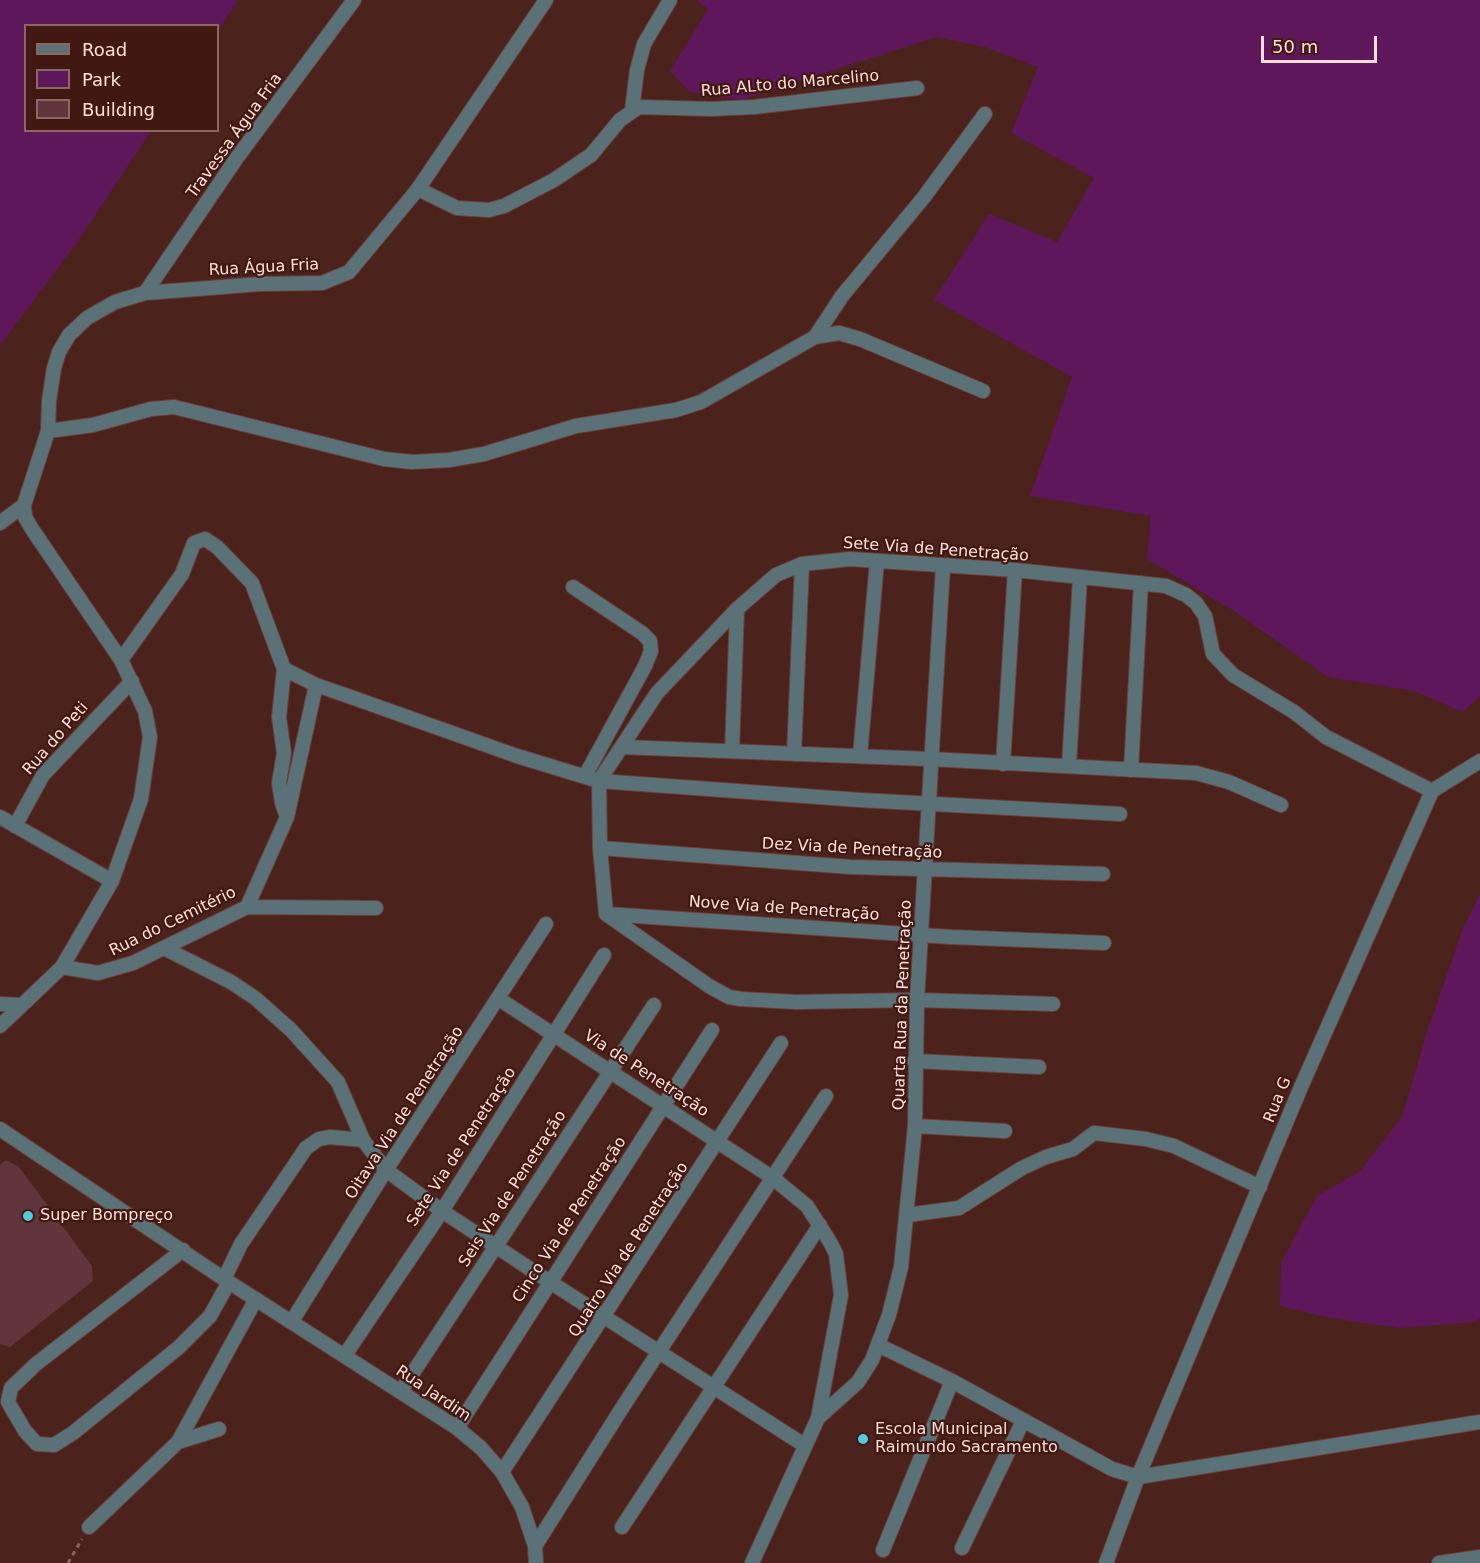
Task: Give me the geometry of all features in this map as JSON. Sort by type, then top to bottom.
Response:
[{"type":"street","name":"Travessa Água Fria","points":[[145,293],[236,159],[354,0]]},
{"type":"street","name":"Rua Água Fria","points":[[24,505],[48,431],[49,401],[54,368],[59,352],[69,335],[87,318],[115,302],[145,293],[260,284],[295,285],[336,279],[349,272],[418,189],[546,0]]},
{"type":"street","points":[[418,189],[457,208],[489,210],[504,206],[554,180],[591,155],[632,110],[637,70],[645,44],[670,0]]},
{"type":"street","name":"Rua ALto do Marcelino","points":[[632,110],[645,106],[698,109],[754,107],[917,88]]},
{"type":"street","points":[[815,337],[842,296],[924,197],[985,114]]},
{"type":"street","points":[[48,431],[102,423],[151,409],[174,407],[384,459],[412,462],[449,460],[484,454],[576,426],[676,410],[700,402],[815,337],[830,334],[849,334],[983,391]]},
{"type":"street","points":[[0,523],[24,505],[27,521],[121,660],[132,681],[148,722],[149,756],[135,821],[112,881],[94,916],[62,967],[0,1026]]},
{"type":"street","points":[[121,660],[182,574],[194,543],[203,539],[210,542],[252,584],[284,669],[279,717],[284,753],[279,793],[287,817]]},
{"type":"street","name":"Sete Via de Penetração","points":[[599,781],[657,693],[737,609],[776,575],[802,564],[850,559],[1015,570],[1166,586],[1186,595],[1196,603],[1205,616],[1213,654],[1233,675],[1294,712],[1326,737],[1432,791]]},
{"type":"street","points":[[860,756],[877,561]]},
{"type":"street","points":[[794,754],[802,564]]},
{"type":"street","name":"Quarta Rua da Penetração","points":[[818,1418],[858,1382],[872,1360],[902,1267],[915,1126],[914,1061],[917,1000],[943,566]]},
{"type":"street","points":[[1002,764],[1015,570]]},
{"type":"street","points":[[1069,766],[1080,577]]},
{"type":"street","points":[[1131,770],[1141,583]]},
{"type":"street","points":[[573,587],[642,633],[650,641],[651,651],[585,776]]},
{"type":"street","points":[[732,751],[737,609]]},
{"type":"street","points":[[284,669],[316,685],[517,756],[599,781],[930,804],[1120,814]]},
{"type":"street","name":"Rua do Peti","points":[[15,826],[43,775],[132,681]]},
{"type":"street","name":"Rua do Cemitério","points":[[62,967],[80,972],[111,970],[164,948],[247,907],[287,817],[316,685]]},
{"type":"street","points":[[622,747],[930,759],[1207,775],[1281,805]]},
{"type":"street","points":[[1432,791],[1480,761]]},
{"type":"street","points":[[599,781],[600,848],[606,914],[693,975],[729,996],[763,1001],[796,1002],[917,1000],[1053,1004]]},
{"type":"street","name":"Rua G","points":[[1106,1563],[1138,1477],[1306,1076],[1432,791]]},
{"type":"street","points":[[0,817],[112,881]]},
{"type":"street","name":"Dez Via de Penetração","points":[[600,848],[925,870],[1103,874]]},
{"type":"street","points":[[247,907],[376,908]]},
{"type":"street","name":"Nove Via de Penetração","points":[[606,914],[1104,943]]},
{"type":"street","name":"Oitava Via de Penetração","points":[[292,1321],[386,1170],[546,924]]},
{"type":"street","points":[[164,948],[231,982],[255,998],[291,1030],[338,1082],[363,1140],[386,1170],[495,1246],[804,1445]]},
{"type":"street","name":"Sete Via de Penetração","points":[[345,1355],[442,1211],[604,955]]},
{"type":"street","name":"Via de Penetração","points":[[499,999],[773,1178],[807,1206],[836,1254],[841,1295],[818,1418],[752,1563]]},
{"type":"street","points":[[0,1004],[20,1005]]},
{"type":"street","name":"Seis Via de Penetração","points":[[401,1391],[654,1005]]},
{"type":"street","name":"Cinco Via de Penetração","points":[[457,1428],[712,1030]]},
{"type":"street","name":"Quatro Via de Penetração","points":[[502,1472],[719,1143],[781,1043]]},
{"type":"street","points":[[914,1061],[1040,1067]]},
{"type":"street","points":[[535,1546],[622,1408],[826,1096]]},
{"type":"street","points":[[915,1126],[1005,1131]]},
{"type":"street","name":"Rua Jardim","points":[[0,1129],[256,1299],[457,1428],[481,1448],[502,1472],[522,1507],[535,1546],[536,1563]]},
{"type":"street","points":[[907,1215],[959,1208],[1022,1168],[1046,1157],[1073,1149],[1083,1139],[1095,1133],[1146,1139],[1174,1146],[1260,1187]]},
{"type":"street","points":[[183,1250],[36,1364],[10,1388],[8,1402],[25,1431],[37,1444],[54,1445],[73,1433],[178,1348],[210,1316],[241,1244],[306,1149],[319,1139],[330,1137],[363,1140]]},
{"type":"street","points":[[622,1527],[820,1225]]},
{"type":"street","points":[[89,1527],[178,1442],[256,1299]]},
{"type":"street","points":[[878,1344],[952,1381],[1112,1469],[1138,1477],[1480,1422]]},
{"type":"street","points":[[883,1550],[952,1381]]},
{"type":"street","points":[[962,1548],[1023,1421]]},
{"type":"street","points":[[178,1442],[219,1429]]},
{"type":"street","points":[[1439,1563],[1480,1557]]},
{"type":"path","points":[[68,1563],[89,1527]]},
{"type":"green space","points":[[0,0],[238,0],[219,29],[219,24],[24,24],[24,132],[150,132],[78,241],[0,345]]},
{"type":"green space","points":[[696,0],[1480,0],[1480,696],[1463,712],[1414,691],[1328,677],[1234,611],[1147,559],[1151,516],[1030,496],[1072,377],[934,300],[989,214],[1057,242],[1094,178],[1011,133],[1038,67],[985,47],[936,37],[741,100],[690,92],[670,71],[708,9]]},
{"type":"green space","points":[[1480,894],[1480,1318],[1475,1322],[1400,1328],[1330,1318],[1280,1306],[1281,1263],[1317,1196],[1360,1171],[1402,1117],[1427,1032],[1463,928]]},
{"type":"building","name":"Super Bompreço","points":[[6,1160],[19,1167],[92,1266],[93,1281],[10,1347],[0,1344],[0,1165]]},
{"type":"place","name":"Super Bompreço","points":[[28,1216]]},
{"type":"place","name":"Escola Municipal Raimundo Sacramento","points":[[863,1439]]}]
